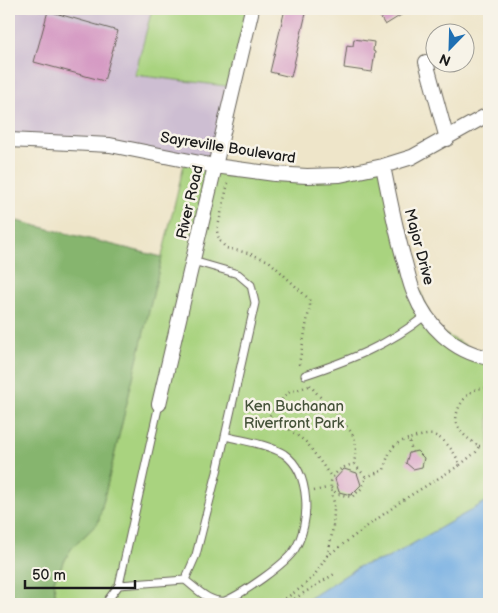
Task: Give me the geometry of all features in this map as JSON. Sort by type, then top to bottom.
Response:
[{"type":"street","name":"River Road","points":[[159,404],[252,9]]},
{"type":"street","points":[[429,72],[447,139]]},
{"type":"street","name":"Sayreville Boulevard","points":[[9,140],[110,145],[216,166],[275,174],[307,176],[340,175],[383,166],[412,157],[489,114]]},
{"type":"street","name":"Major Drive","points":[[383,166],[398,240],[414,293],[426,315],[436,330],[450,342],[466,352],[489,358]]},
{"type":"lane","points":[[186,580],[196,555],[255,303],[252,285],[238,274],[193,261]]},
{"type":"lane","points":[[305,375],[344,362],[378,347],[426,315]]},
{"type":"lane","points":[[105,604],[119,586],[159,404]]},
{"type":"lane","points":[[119,586],[186,580],[208,598],[220,602],[225,601],[284,563],[295,549],[303,528],[306,509],[304,486],[296,469],[284,455],[268,448],[225,436]]},
{"type":"path","points":[[228,183],[217,231],[219,240],[226,248],[248,253],[269,261],[308,299],[310,305],[299,364],[311,386],[354,438],[356,448],[354,464]]},
{"type":"path","points":[[267,419],[287,393],[311,386]]},
{"type":"path","points":[[489,388],[477,389],[467,396],[459,407],[456,422],[465,436],[479,446],[489,446]]},
{"type":"path","points":[[247,415],[267,419],[289,429],[307,443],[332,478]]},
{"type":"path","points":[[366,476],[384,470],[392,448],[399,441],[433,435],[442,440],[460,465]]},
{"type":"path","points":[[409,438],[412,452]]},
{"type":"path","points":[[327,556],[403,500],[460,465],[476,452],[479,446]]},
{"type":"path","points":[[354,464],[366,476]]},
{"type":"path","points":[[277,604],[301,588],[314,576],[327,556],[332,538],[334,503],[330,487],[332,478],[344,467],[354,464]]},
{"type":"path","points":[[330,487],[337,494],[352,497],[362,488],[366,476]]},
{"type":"path","points":[[286,604],[336,572]]},
{"type":"shaded area","points":[[9,9],[152,9],[135,75],[234,87],[215,166],[110,145],[9,140]]},
{"type":"green space","points":[[152,9],[252,9],[234,87],[135,75]]},
{"type":"green space","name":"Ken Buchanan Riverfront Park","points":[[185,160],[275,174],[383,166],[398,240],[437,330],[489,358],[489,500],[388,558],[360,566],[301,604],[56,604],[54,580],[71,549],[98,523]]},
{"type":"green space","points":[[13,220],[162,257],[98,523],[71,549],[54,580],[56,604],[9,604],[9,238]]},
{"type":"water","points":[[489,500],[489,604],[301,604],[360,566],[388,558]]},
{"type":"building","points":[[285,9],[307,9],[291,77],[270,72]]},
{"type":"building","points":[[375,9],[411,9],[385,25]]},
{"type":"building","points":[[48,11],[118,31],[104,81],[34,62]]},
{"type":"building","points":[[354,39],[374,42],[373,51],[375,52],[372,72],[344,68],[347,45],[353,46]]},
{"type":"building","points":[[417,451],[424,458],[422,467],[413,469],[406,463],[409,453]]},
{"type":"building","points":[[344,469],[357,473],[361,485],[351,495],[339,492],[335,479]]}]
